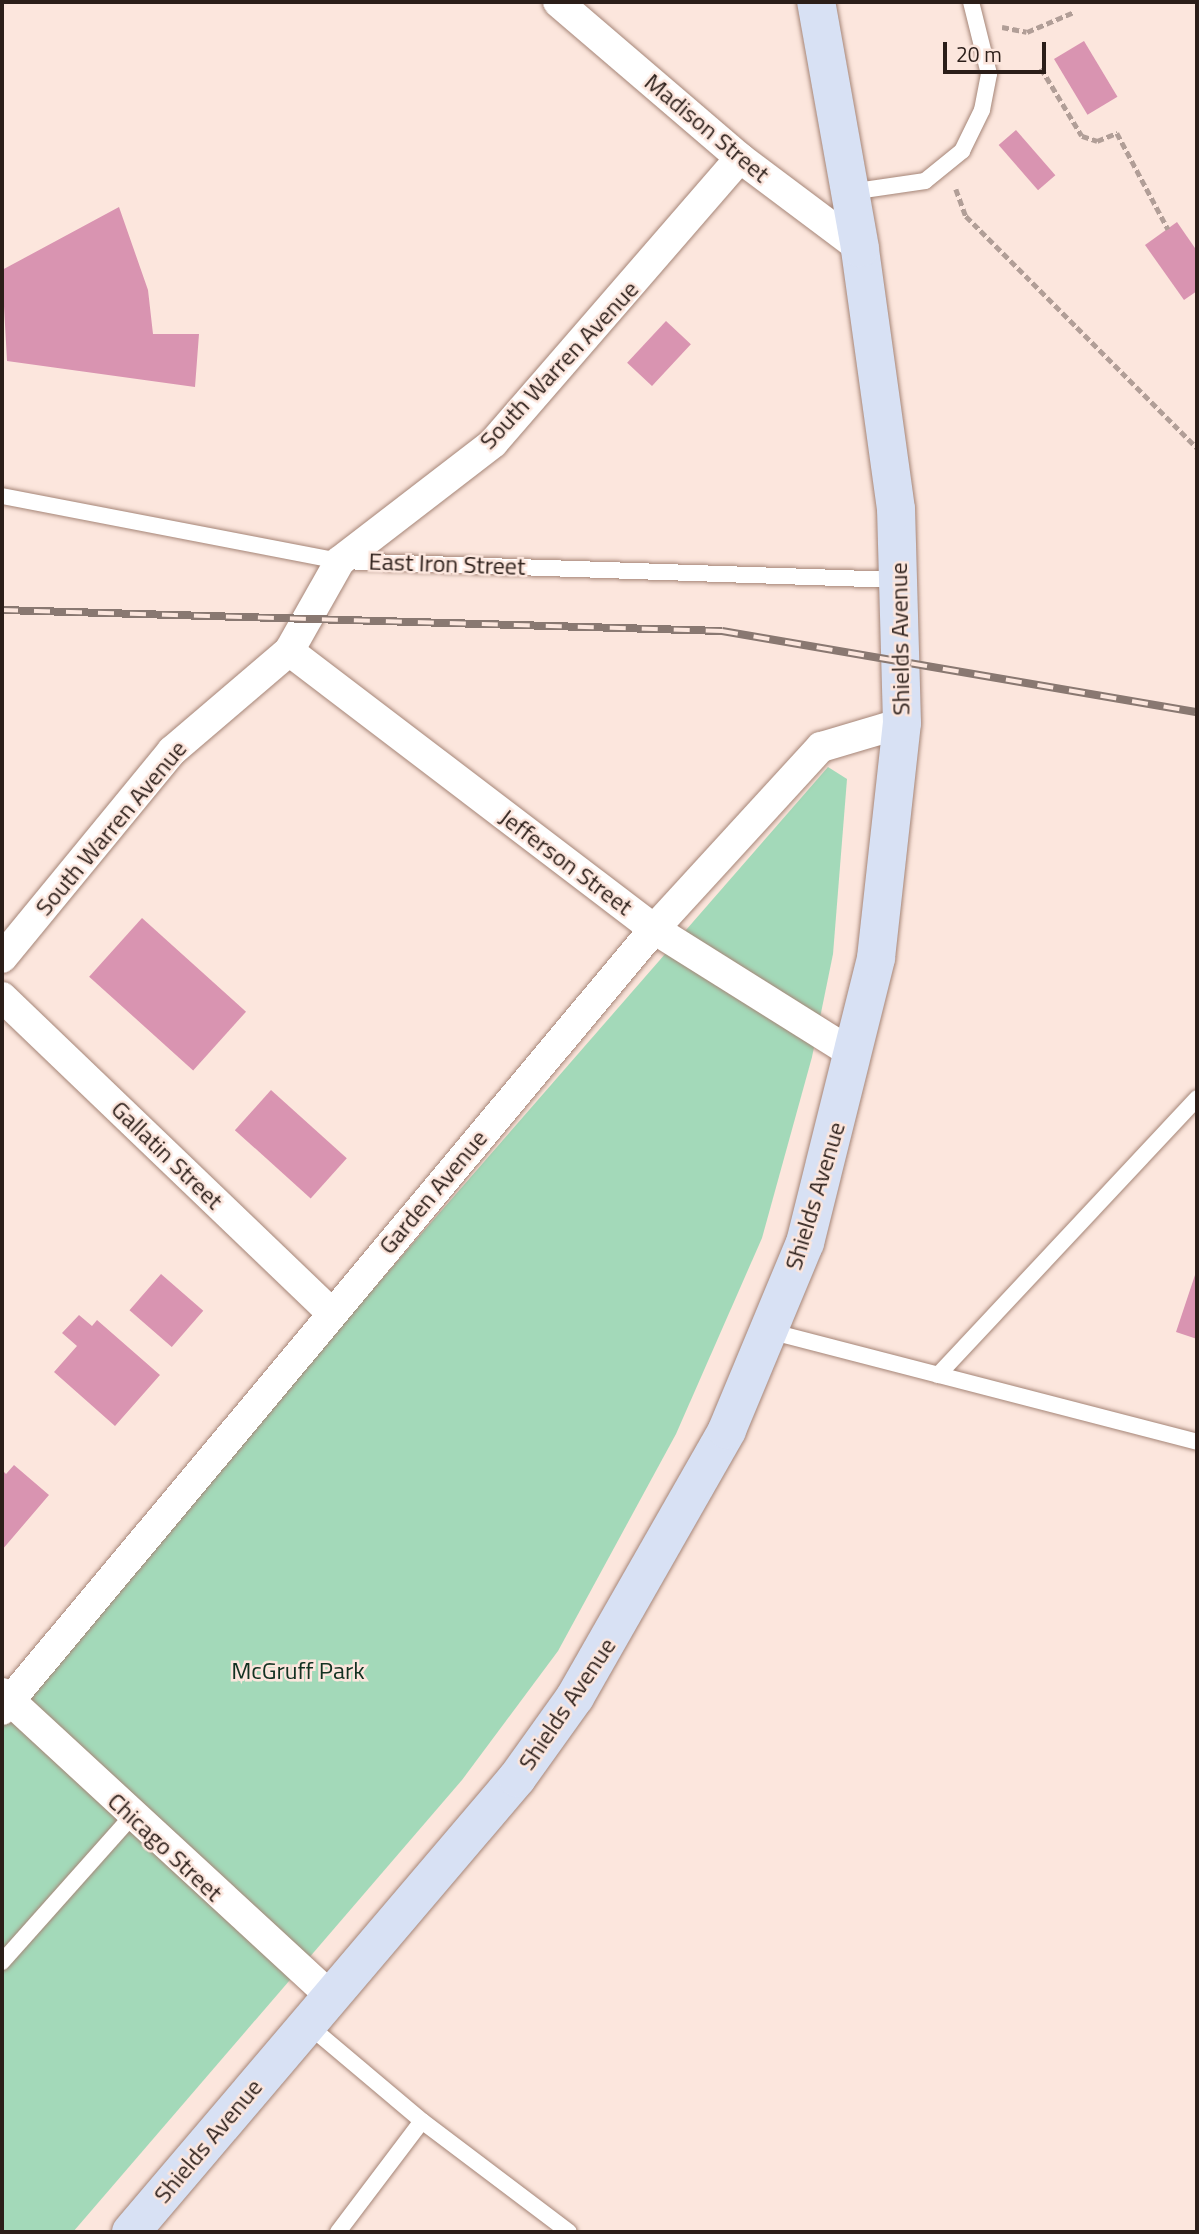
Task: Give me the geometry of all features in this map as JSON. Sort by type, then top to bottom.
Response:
[{"type":"main road","name":"Shields Avenue","points":[[131,2232],[517,1779],[575,1697],[727,1430],[805,1243],[855,1055],[892,858],[902,723],[896,509],[860,248],[816,2]]},
{"type":"street","name":"Madison Street","points":[[558,2],[740,158],[860,248]]},
{"type":"street","name":"South Warren Avenue","points":[[2,958],[172,751],[289,651],[340,561],[493,443],[740,158]]},
{"type":"street","name":"Jefferson Street","points":[[289,651],[654,929],[855,1055]]},
{"type":"street","name":"Garden Avenue","points":[[4,1701],[654,929],[821,747],[902,723]]},
{"type":"street","name":"Gallatin Street","points":[[2,997],[331,1313]]},
{"type":"street","name":"Chicago Street","points":[[4,1701],[132,1816],[319,2010]]},
{"type":"lane","points":[[850,192],[925,181],[962,151],[982,110],[989,74],[971,2]]},
{"type":"lane","name":"East Iron Street","points":[[2,496],[340,561],[899,580]]},
{"type":"lane","points":[[938,1375],[1197,1098]]},
{"type":"lane","points":[[769,1331],[1197,1442]]},
{"type":"lane","points":[[2,1962],[132,1816]]},
{"type":"lane","points":[[319,2010],[422,2121],[569,2232]]},
{"type":"lane","points":[[338,2232],[422,2121]]},
{"type":"path","points":[[976,22],[1027,32],[1074,12]]},
{"type":"path","points":[[1041,68],[1082,136],[1097,141],[1117,132],[1168,229]]},
{"type":"path","points":[[947,165],[966,215],[1197,448]]},
{"type":"green space","name":"McGruff Park","points":[[828,767],[847,779],[833,954],[812,1057],[762,1238],[676,1434],[558,1651],[462,1780],[73,2232],[2,2232],[2,1715]]},
{"type":"building","points":[[1084,41],[1117,97],[1087,115],[1054,59]]},
{"type":"building","points":[[1016,130],[1055,175],[1038,190],[999,145]]},
{"type":"building","points":[[119,207],[148,290],[153,334],[199,334],[195,387],[7,361],[2,270]]},
{"type":"building","points":[[1177,222],[1197,251],[1197,291],[1184,300],[1145,245]]},
{"type":"building","points":[[666,321],[691,344],[652,386],[627,363]]},
{"type":"building","points":[[142,918],[246,1012],[193,1070],[89,977]]},
{"type":"building","points":[[271,1090],[347,1158],[311,1198],[235,1130]]},
{"type":"building","points":[[1197,1269],[1197,1339],[1176,1332]]},
{"type":"building","points":[[161,1274],[203,1311],[172,1347],[130,1310]]},
{"type":"building","points":[[79,1315],[92,1326],[97,1320],[160,1375],[115,1426],[54,1372],[77,1346],[62,1333]]},
{"type":"building","points":[[14,1465],[49,1495],[2,1550],[2,1470],[6,1474]]},
{"type":"railway","points":[[2,610],[722,631],[1197,712]]}]
